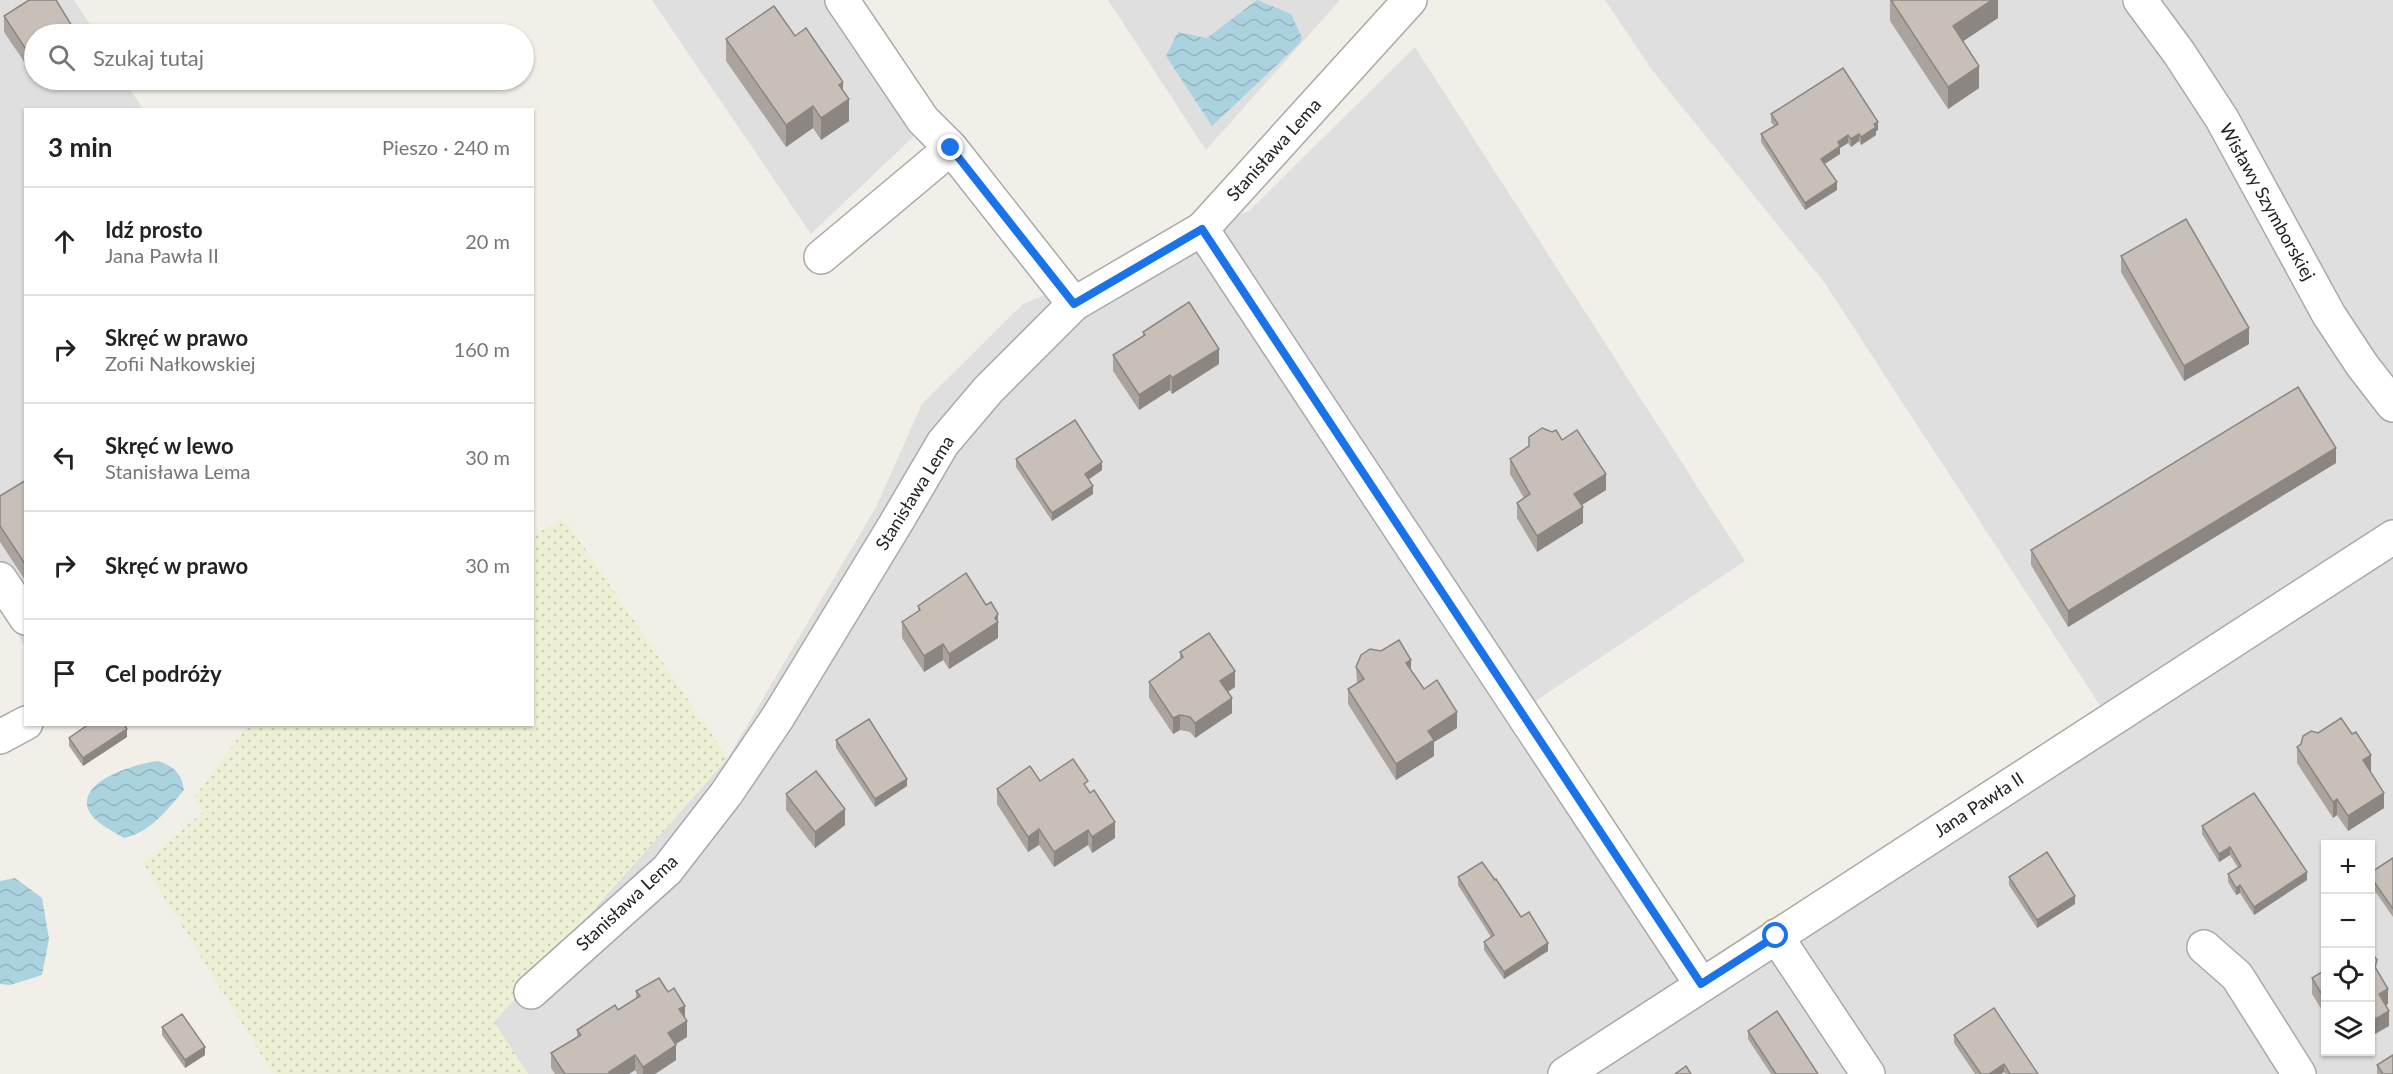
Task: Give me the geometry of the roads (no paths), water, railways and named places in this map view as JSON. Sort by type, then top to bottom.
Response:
[{"type":"street","points":[[842,0],[923,120],[951,148],[1074,304]]},
{"type":"street","name":"Stanisława Lema","points":[[531,992],[667,870],[726,794],[778,717],[943,442],[988,390],[1074,304],[1202,229],[1410,0]]},
{"type":"street","name":"Wisławy Szymborskiej","points":[[2140,0],[2179,53],[2222,119],[2329,315],[2362,365],[2393,405]]},
{"type":"street","points":[[821,257],[951,148]]},
{"type":"street","points":[[1202,229],[1701,984]]},
{"type":"street","name":"Jana Pawła II","points":[[1565,1074],[2393,537]]},
{"type":"street","points":[[0,579],[24,615]]},
{"type":"street","points":[[0,737],[24,724]]},
{"type":"street","points":[[1776,936],[1868,1074]]},
{"type":"street","points":[[2204,946],[2237,976],[2299,1074]]},
{"type":"water","points":[[1257,0],[1291,14],[1302,38],[1299,44],[1212,126],[1166,56],[1178,32],[1207,38]]},
{"type":"water","points":[[158,761],[176,771],[184,790],[150,826],[124,838],[93,817],[87,802],[90,792],[98,783],[123,770]]},
{"type":"water","points":[[15,878],[42,898],[49,939],[42,975],[10,985],[0,984],[0,881]]}]
